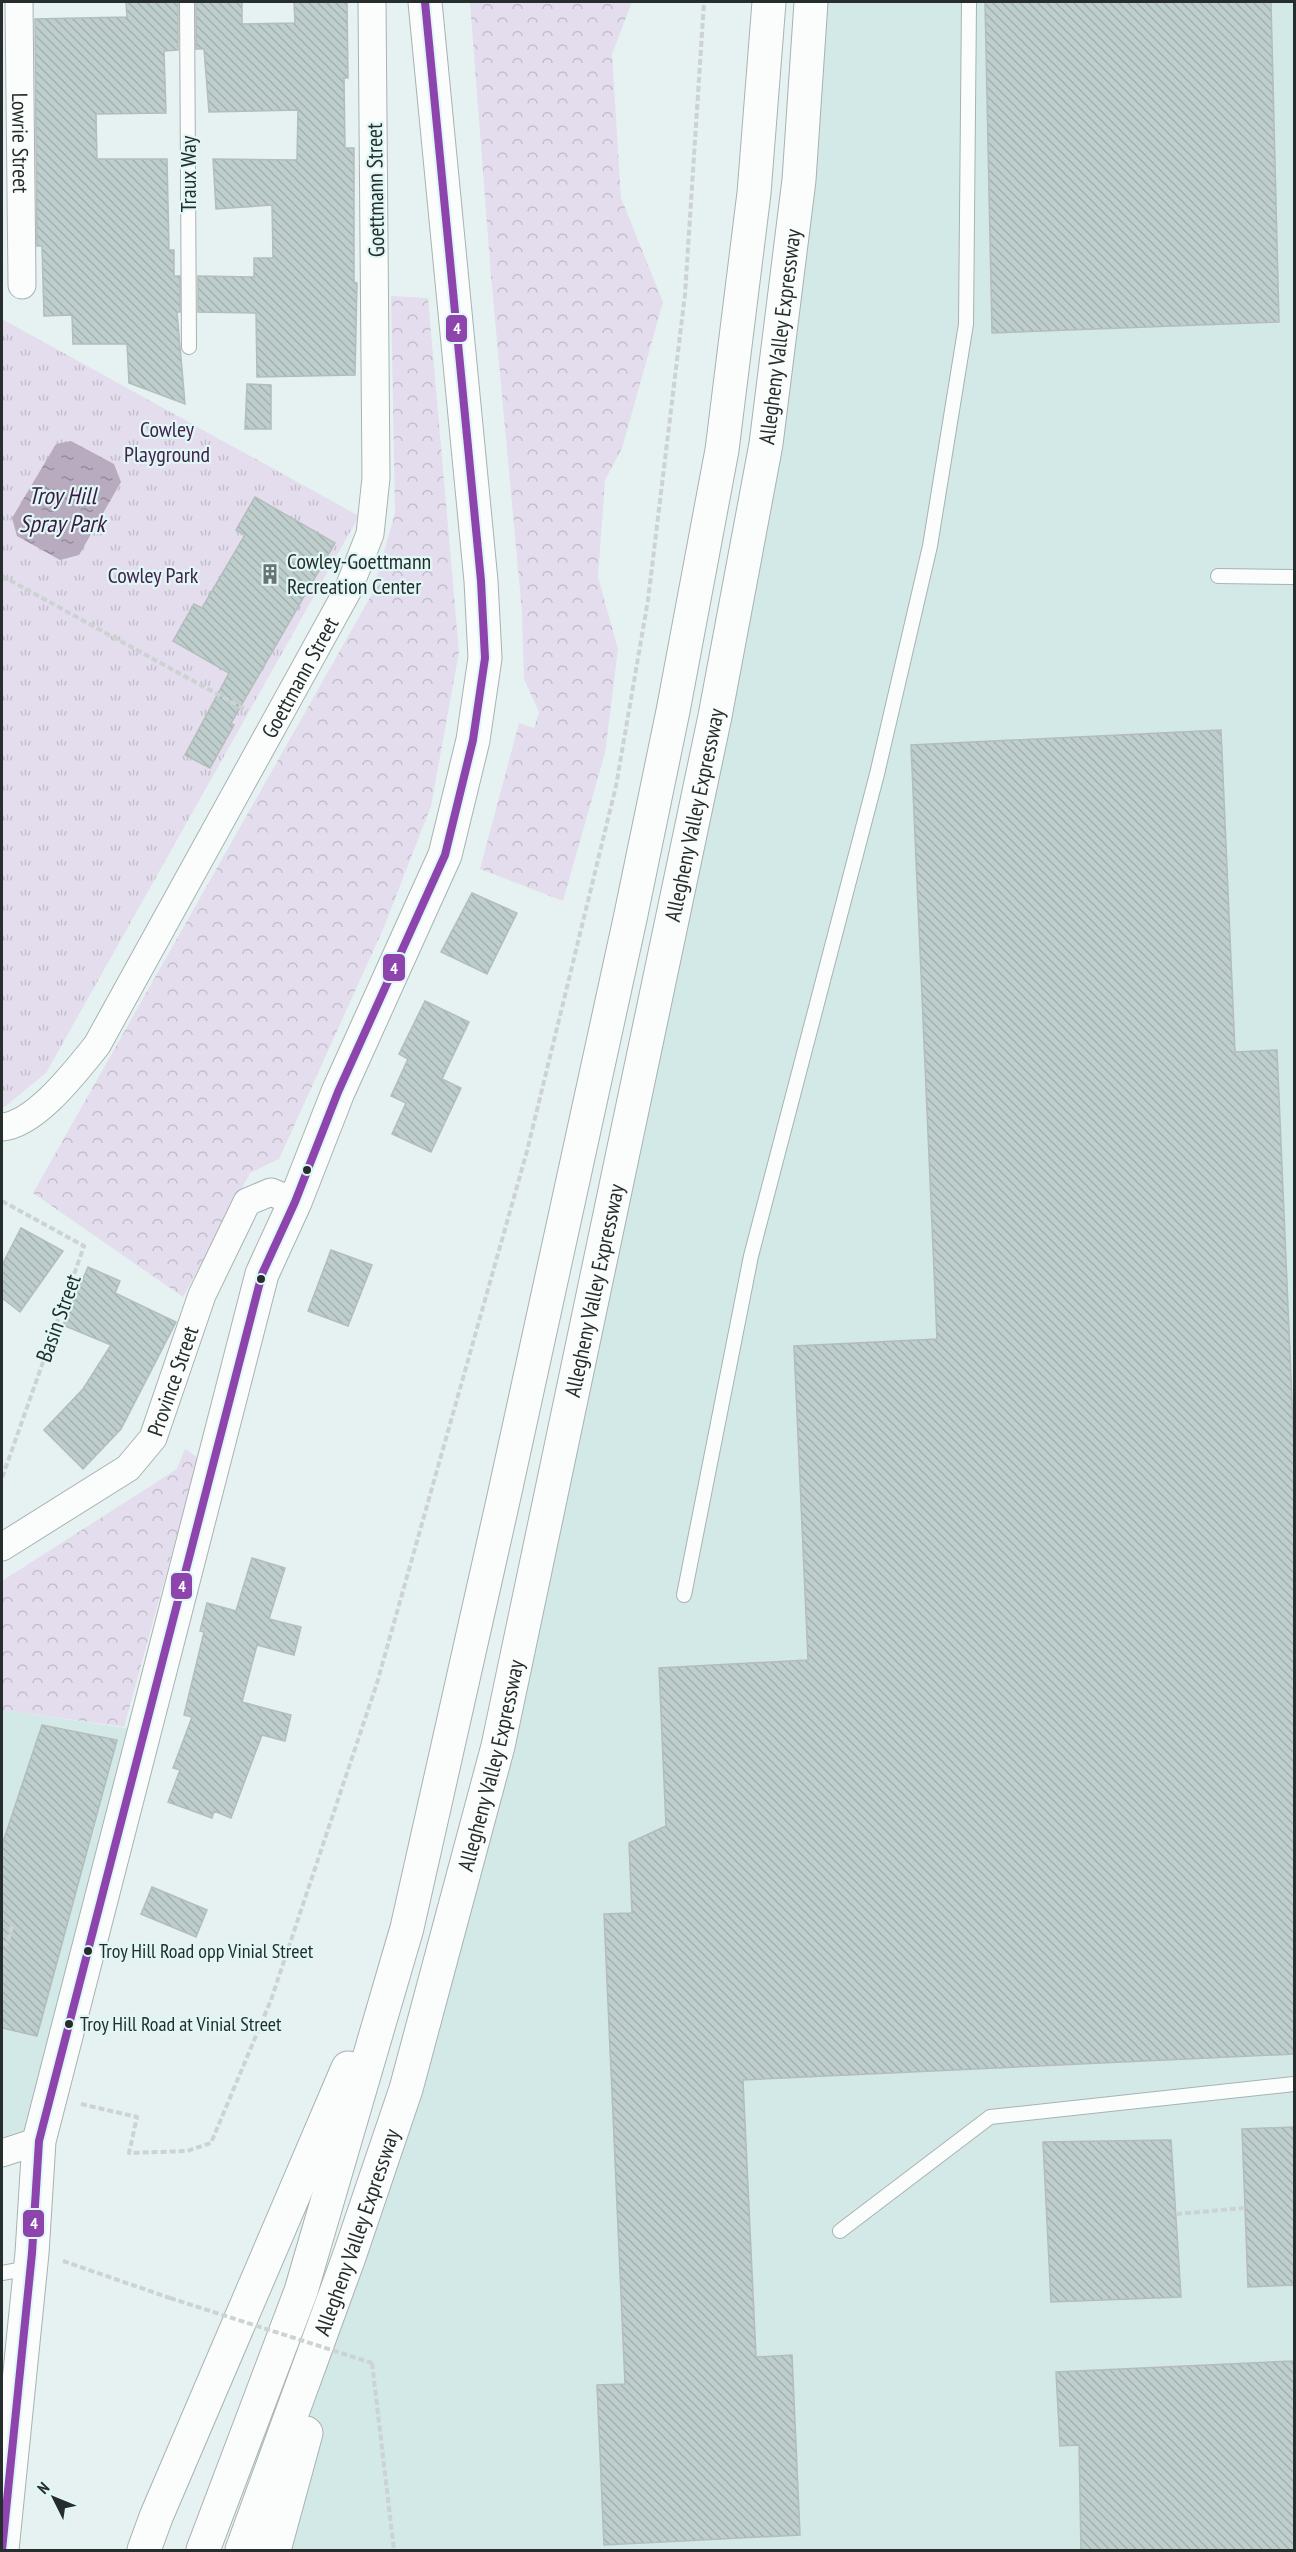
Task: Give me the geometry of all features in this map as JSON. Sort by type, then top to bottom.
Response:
[{"type":"main road","points":[[2,2550],[11,2466],[8,2427],[21,2265],[43,2128],[262,1274],[295,1202],[338,1092],[445,855],[473,740],[485,658],[481,581],[425,2]]},
{"type":"main road","name":"Allegheny Valley Expressway","points":[[203,2550],[302,2291],[407,1928],[630,919],[673,711],[722,450],[754,193],[769,2]]},
{"type":"main road","name":"Allegheny Valley Expressway","points":[[242,2550],[349,2257],[406,2088],[498,1746],[715,716],[766,444],[799,180],[811,2]]},
{"type":"main road","points":[[144,2550],[407,1928]]},
{"type":"main road","points":[[274,2550],[315,2401],[349,2257]]},
{"type":"street","name":"Lowrie Street","points":[[19,2],[22,285]]},
{"type":"street","name":"Goettmann Street","points":[[2,1126],[13,1126],[58,1092],[97,1045],[348,590],[370,534],[376,478],[372,2]]},
{"type":"street","name":"Province Street","points":[[2,1547],[128,1468],[153,1438],[202,1295],[247,1202],[271,1192],[295,1202]]},
{"type":"street","points":[[2,2153],[43,2128]]},
{"type":"lane","name":"Traux Way","points":[[187,2],[189,347]]},
{"type":"lane","points":[[684,1595],[751,1256],[877,774],[930,546],[966,324],[969,2]]},
{"type":"lane","points":[[1218,576],[1294,577]]},
{"type":"lane","points":[[840,2231],[990,2117],[1294,2085]]},
{"type":"path","points":[[43,2128],[76,2103],[137,2117],[129,2153],[187,2151],[211,2143],[271,2000],[377,1683],[527,1150],[616,786],[648,600],[685,294],[704,2]]},
{"type":"path","points":[[2,576],[273,725]]},
{"type":"path","name":"Basin Street","points":[[2,1201],[84,1246],[2,1478]]},
{"type":"path","points":[[2,1942],[7,1944],[12,1926]]},
{"type":"path","points":[[1176,2214],[1245,2208]]},
{"type":"path","points":[[21,2265],[78,2265],[170,2298],[372,2363],[394,2550]]},
{"type":"shaded area","points":[[811,2],[1294,2],[1294,2550],[242,2550],[406,2089],[715,716]]},
{"type":"shaded area","points":[[2,1710],[145,1731],[39,2141],[2,2153]]},
{"type":"green space","points":[[470,2],[632,2],[612,54],[621,198],[663,302],[622,448],[605,480],[598,577],[618,649],[605,753],[563,901],[480,869],[519,723],[534,728],[539,712],[524,679],[522,612],[491,276]]},
{"type":"green space","points":[[391,296],[428,298],[459,652],[431,806],[384,927],[279,1159],[250,1173],[183,1297],[33,1193],[372,594],[395,513]]},
{"type":"green space","name":"Cowley Park","points":[[2,319],[359,516],[46,1073],[2,1109]]},
{"type":"green space","points":[[185,1449],[198,1458],[124,1727],[2,1710],[2,1581],[177,1469]]},
{"type":"water","name":"Troy Hill Spray Park","points":[[71,441],[114,464],[121,482],[79,555],[60,560],[17,536],[12,518],[56,444]]},
{"type":"building","points":[[126,2],[178,2],[178,50],[164,51],[166,113],[96,114],[97,159],[167,159],[169,250],[174,250],[174,276],[180,276],[180,312],[177,312],[185,404],[129,383],[127,344],[73,344],[72,315],[44,316],[42,246],[37,246],[35,19],[127,17]]},
{"type":"building","points":[[196,2],[242,2],[242,24],[295,23],[294,2],[347,2],[348,78],[344,78],[345,148],[354,148],[354,282],[357,283],[355,375],[257,377],[256,313],[198,312],[198,276],[254,277],[254,258],[273,258],[272,205],[216,209],[213,159],[297,160],[298,110],[209,112],[204,49],[196,49]]},
{"type":"building","points":[[985,2],[1271,2],[1279,322],[992,333]]},
{"type":"building","points":[[247,384],[271,385],[271,429],[245,429]]},
{"type":"building","name":"Cowley-Goettmann Recreation Center","points":[[255,497],[335,543],[231,723],[234,725],[210,768],[185,755],[229,673],[173,641],[194,604],[202,608],[245,535],[236,530]]},
{"type":"building","points":[[1221,730],[1235,1052],[1277,1050],[1294,1447],[1294,2054],[743,2080],[756,2357],[792,2355],[800,2535],[604,2545],[597,2385],[625,2384],[604,1914],[632,1913],[629,1843],[666,1826],[659,1668],[808,1660],[794,1346],[937,1339],[911,745]]},
{"type":"building","points":[[472,893],[517,913],[487,974],[441,952]]},
{"type":"building","points":[[425,1001],[469,1022],[442,1079],[461,1088],[431,1152],[392,1134],[406,1103],[391,1096],[408,1059],[399,1054]]},
{"type":"building","points":[[21,1228],[63,1251],[20,1312],[2,1298],[2,1265]]},
{"type":"building","points":[[331,1250],[372,1265],[348,1326],[308,1311]]},
{"type":"building","points":[[88,1267],[120,1281],[115,1293],[176,1322],[121,1429],[83,1469],[44,1430],[83,1389],[111,1345],[63,1325]]},
{"type":"building","points":[[252,1558],[285,1568],[269,1619],[301,1627],[294,1655],[257,1645],[242,1702],[291,1715],[285,1741],[262,1735],[231,1818],[214,1811],[212,1818],[168,1802],[180,1770],[173,1768],[192,1717],[184,1715],[204,1632],[200,1631],[207,1603],[236,1611]]},
{"type":"building","points":[[42,1725],[117,1740],[37,2036],[2,2028],[2,1845]]},
{"type":"building","points":[[152,1887],[207,1910],[196,1937],[141,1914]]},
{"type":"building","points":[[1294,2127],[1294,2285],[1248,2287],[1242,2129]]},
{"type":"building","points":[[1171,2140],[1181,2297],[1051,2302],[1043,2142]]},
{"type":"building","points":[[1294,2361],[1294,2550],[1081,2550],[1079,2445],[1060,2446],[1056,2372]]},
{"type":"transit line","name":"4","points":[[2,2550],[32,2253],[39,2141],[262,1274],[295,1202],[338,1092],[445,855],[473,740],[485,658],[481,581],[425,2]]},
{"type":"place","name":"Cowley-Goettmann Recreation Center","points":[[270,574]]},
{"type":"place","name":"Troy Hill Road opp Vinial Street","points":[[88,1951]]},
{"type":"place","name":"Troy Hill Road at Vinial Street","points":[[69,2024]]},
{"type":"park label","name":"Cowley Playground","points":[[167,442]]}]
